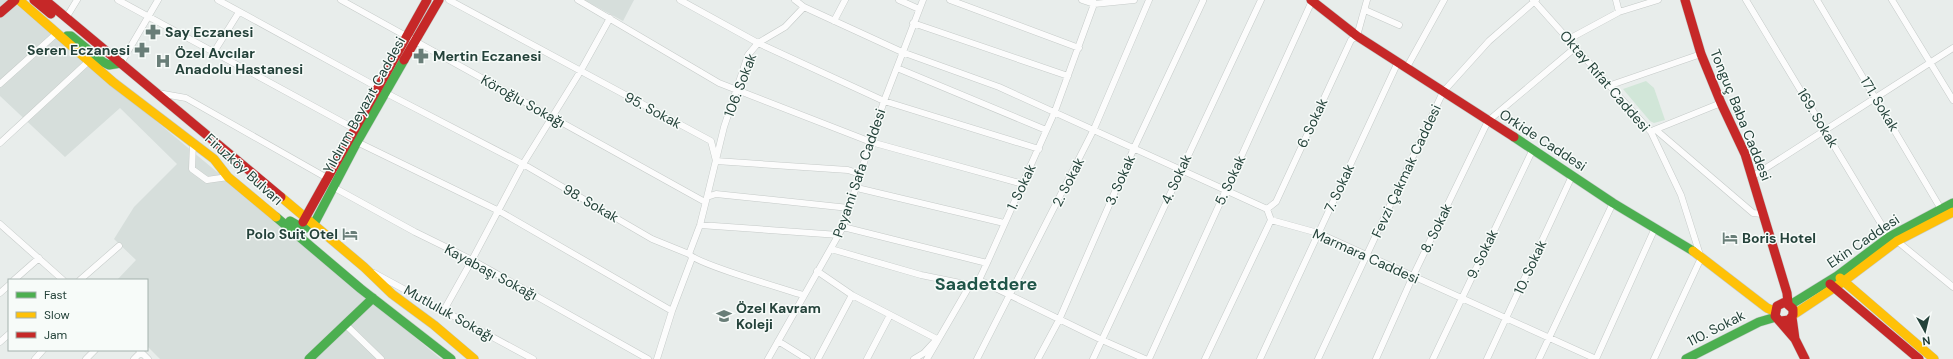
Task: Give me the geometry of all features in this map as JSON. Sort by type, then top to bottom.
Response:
[{"type":"main road","points":[[0,14],[15,0]]},
{"type":"main road","name":"Firuzköy Bulvarı","points":[[19,0],[90,60],[113,82],[214,159],[231,180],[445,357]]},
{"type":"main road","points":[[34,0],[64,24],[85,34]]},
{"type":"main road","name":"Firuzköy Bulvarı","points":[[45,0],[314,224],[364,267],[392,294],[434,324],[474,359]]},
{"type":"main road","name":"Yıldırım Beyazıt Caddesi","points":[[302,228],[305,217],[427,0]]},
{"type":"main road","name":"Yıldırım Beyazıt Caddesi","points":[[314,224],[358,142],[439,0]]},
{"type":"main road","name":"Orkide Caddesi","points":[[1312,0],[1357,36],[1403,64],[1613,203],[1692,251],[1760,301],[1767,308],[1780,310]]},
{"type":"main road","name":"Tonguç Baba Caddesi","points":[[1685,0],[1701,54],[1721,103],[1745,154],[1784,287],[1780,310],[1793,309],[1792,316]]},
{"type":"main road","points":[[58,34],[71,36],[109,64],[121,63]]},
{"type":"main road","points":[[231,180],[256,192],[302,228],[309,228],[314,224]]},
{"type":"main road","name":"Ekin Caddesi","points":[[1831,285],[1780,310],[1789,320],[1831,285],[1893,239],[1953,202]]},
{"type":"main road","name":"Ekin Caddesi","points":[[1893,239],[1953,212]]},
{"type":"main road","points":[[302,228],[305,240]]},
{"type":"main road","points":[[309,359],[373,298],[373,276]]},
{"type":"main road","points":[[1840,278],[1934,359]]},
{"type":"main road","points":[[1831,285],[1919,359]]},
{"type":"main road","points":[[1780,310],[1805,359]]},
{"type":"main road","name":"110. Sokak","points":[[1686,359],[1780,310]]},
{"type":"main road","points":[[1792,316],[1795,339]]},
{"type":"street","points":[[66,18],[77,0]]},
{"type":"street","points":[[118,0],[355,129]]},
{"type":"street","points":[[121,63],[149,18],[158,0]]},
{"type":"street","points":[[218,0],[377,87]]},
{"type":"street","name":"Köroğlu Sokağı","points":[[341,0],[552,118],[706,200]]},
{"type":"street","name":"95. Sokak","points":[[450,0],[580,72],[711,141],[716,161]]},
{"type":"street","points":[[578,0],[719,83],[871,142],[1023,184]]},
{"type":"street","points":[[680,0],[758,42],[884,101],[1039,149]]},
{"type":"street","points":[[795,0],[804,7],[902,52],[999,87],[1267,209],[1271,220],[1205,359]]},
{"type":"street","points":[[834,21],[845,0]]},
{"type":"street","points":[[899,0],[919,9]]},
{"type":"street","name":"Peyami Safa Caddesi","points":[[768,359],[843,226],[857,188],[860,174],[884,101],[923,0]]},
{"type":"street","points":[[950,0],[1079,48]]},
{"type":"street","points":[[1082,0],[1094,2],[1133,0]]},
{"type":"street","name":"2. Sokak","points":[[977,359],[1094,130],[1149,0]]},
{"type":"street","name":"3. Sokak","points":[[1038,359],[1059,320],[1134,148],[1202,0]]},
{"type":"street","name":"4. Sokak","points":[[1093,359],[1180,169],[1261,0]]},
{"type":"street","name":"5. Sokak","points":[[1149,359],[1312,0]]},
{"type":"street","name":"6. Sokak","points":[[1267,209],[1276,202],[1351,40],[1357,36],[1367,0]]},
{"type":"street","points":[[1435,0],[1442,2]]},
{"type":"street","name":"Oktay Rıfat Caddesi","points":[[1535,0],[1653,131],[1681,195],[1700,258]]},
{"type":"street","name":"Fevzi Çakmak Caddesi","points":[[1318,359],[1444,92],[1489,41],[1535,0]]},
{"type":"street","points":[[1616,0],[1619,12]]},
{"type":"street","points":[[1569,39],[1619,12],[1658,0]]},
{"type":"street","name":"169. Sokak","points":[[1746,0],[1893,239],[1953,287]]},
{"type":"street","name":"171. Sokak","points":[[1817,0],[1876,97],[1941,209]]},
{"type":"street","points":[[1892,0],[1953,100]]},
{"type":"street","name":"1. Sokak","points":[[979,280],[1055,112],[1079,48],[1094,2]]},
{"type":"street","name":"7. Sokak","points":[[1260,359],[1318,233],[1403,64],[1442,2]]},
{"type":"street","name":"106. Sokak","points":[[657,359],[691,256],[724,127],[738,90],[748,55],[758,42],[785,27],[804,7]]},
{"type":"street","points":[[1365,10],[1399,24]]},
{"type":"street","points":[[214,52],[239,12]]},
{"type":"street","points":[[444,310],[499,211],[523,164],[580,72],[610,18]]},
{"type":"street","points":[[913,23],[1068,76]]},
{"type":"street","points":[[0,84],[58,34]]},
{"type":"street","points":[[1488,120],[1576,47]]},
{"type":"street","points":[[1752,177],[1953,48]]},
{"type":"street","points":[[1611,85],[1701,54]]},
{"type":"street","points":[[0,143],[90,60]]},
{"type":"street","points":[[897,68],[1046,130]]},
{"type":"street","points":[[155,93],[186,98],[327,178]]},
{"type":"street","name":"98. Sokak","points":[[386,93],[523,164],[652,239],[691,256],[803,295]]},
{"type":"street","points":[[1721,103],[1653,131],[1753,213],[1762,214]]},
{"type":"street","name":"8. Sokak","points":[[1376,359],[1413,276],[1488,120]]},
{"type":"street","points":[[193,142],[192,169],[207,180],[231,180]]},
{"type":"street","points":[[358,142],[499,211],[672,312]]},
{"type":"street","name":"9. Sokak","points":[[1433,359],[1533,149]]},
{"type":"street","points":[[716,161],[848,170],[860,174]]},
{"type":"street","name":"10. Sokak","points":[[1487,359],[1572,176]]},
{"type":"street","name":"Kayabaşı Sokağı","points":[[333,187],[415,232],[472,260],[648,359]]},
{"type":"street","points":[[857,188],[1004,223]]},
{"type":"street","points":[[706,200],[716,194],[849,208]]},
{"type":"street","points":[[1539,359],[1613,203]]},
{"type":"street","name":"Marmara Caddesi","points":[[1271,220],[1318,233],[1596,359]]},
{"type":"street","points":[[700,225],[839,235]]},
{"type":"street","points":[[843,226],[987,263]]},
{"type":"street","points":[[1,227],[62,279]]},
{"type":"street","points":[[1596,359],[1655,228]]},
{"type":"street","points":[[81,279],[119,246]]},
{"type":"street","points":[[831,249],[921,275],[970,285]]},
{"type":"street","points":[[15,279],[38,258]]},
{"type":"street","points":[[1654,359],[1700,258]]},
{"type":"street","name":"Mutluluk Sokağı","points":[[364,267],[533,359]]},
{"type":"street","points":[[817,271],[852,295],[937,340]]},
{"type":"street","points":[[927,359],[970,285],[979,280],[1059,320],[1145,359]]},
{"type":"street","points":[[0,293],[8,286]]},
{"type":"street","points":[[818,359],[852,295]]},
{"type":"street","points":[[867,359],[890,315]]},
{"type":"street","points":[[346,325],[381,359]]},
{"type":"street","points":[[0,342],[8,335]]},
{"type":"street","points":[[914,359],[937,340]]},
{"type":"street","points":[[778,341],[807,359]]},
{"type":"street","points":[[35,359],[42,351]]},
{"type":"street","points":[[86,359],[94,351]]},
{"type":"street","points":[[134,359],[140,351],[148,359]]},
{"type":"shaded area","points":[[0,0],[11,0],[441,359],[160,359],[148,347],[148,279],[118,279],[136,260],[114,239],[134,207],[177,164],[120,108],[65,157],[0,96]]},
{"type":"shaded area","points":[[584,0],[634,0],[623,21]]},
{"type":"green space","points":[[1646,81],[1654,88],[1665,120],[1654,123],[1650,121],[1623,89]]},
{"type":"traffic: fast","points":[[67,36],[71,36],[103,62],[109,65],[121,63]]},
{"type":"traffic: fast","points":[[290,221],[304,229],[314,224],[357,142],[404,60]]},
{"type":"traffic: fast","points":[[1514,137],[1613,203],[1693,251]]},
{"type":"traffic: fast","points":[[1790,305],[1837,276],[1889,237],[1953,203]]},
{"type":"traffic: fast","points":[[276,217],[361,289],[451,359]]},
{"type":"traffic: fast","points":[[309,359],[373,298]]},
{"type":"traffic: fast","points":[[1686,359],[1759,322],[1776,317]]},
{"type":"traffic: slow","points":[[19,0],[113,82],[214,159],[228,177],[276,217]]},
{"type":"traffic: slow","points":[[281,197],[364,267],[392,294],[434,325],[474,359]]},
{"type":"traffic: slow","points":[[1793,315],[1844,281],[1897,241],[1953,212]]},
{"type":"traffic: slow","points":[[1693,251],[1767,308],[1774,311]]},
{"type":"traffic: slow","points":[[1840,278],[1934,359]]},
{"type":"traffic: jam","points":[[0,13],[15,0]]},
{"type":"traffic: jam","points":[[34,0],[51,14]]},
{"type":"traffic: jam","points":[[45,0],[281,197]]},
{"type":"traffic: jam","points":[[303,222],[427,0]]},
{"type":"traffic: jam","points":[[404,60],[439,0]]},
{"type":"traffic: jam","points":[[1311,0],[1357,36],[1514,137]]},
{"type":"traffic: jam","points":[[1685,0],[1701,54],[1721,103],[1745,154],[1787,293],[1788,303]]},
{"type":"traffic: jam","points":[[1830,284],[1919,359]]},
{"type":"traffic: jam","points":[[1781,321],[1789,320],[1793,315],[1793,309],[1785,302],[1777,306],[1775,316],[1795,339]]},
{"type":"traffic: jam","points":[[1792,317],[1795,339],[1805,359]]},
{"type":"place","name":"Say Eczanesi","points":[[153,32]]},
{"type":"place","name":"Seren Eczanesi","points":[[142,50]]},
{"type":"place","name":"Mertin Eczanesi","points":[[421,56]]},
{"type":"place","name":"Özel Avcılar Anadolu Hastanesi","points":[[163,61]]},
{"type":"place","name":"Polo Suit Otel","points":[[350,234]]},
{"type":"place","name":"Boris Hotel","points":[[1730,238]]},
{"type":"place","name":"Özel Kavram Koleji","points":[[724,316]]},
{"type":"district","name":"Saadetdere","points":[[986,284]]}]
